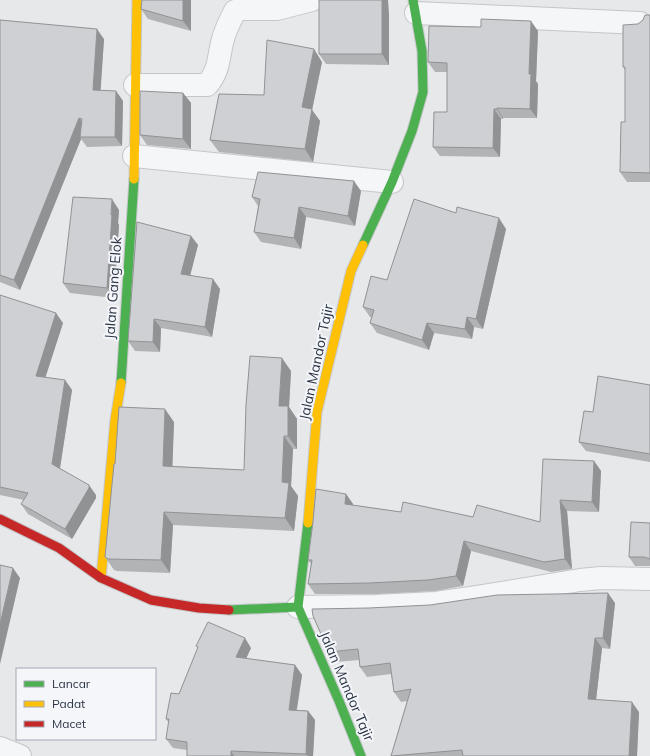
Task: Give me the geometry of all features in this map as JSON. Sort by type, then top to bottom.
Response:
[{"type":"main road","name":"Jalan Gang Elok","points":[[101,578],[115,420],[120,390],[134,193],[137,0]]},
{"type":"main road","name":"Jalan Mandor Tajir","points":[[361,756],[298,607],[309,513],[319,405],[350,271],[392,182],[412,131],[423,92],[422,51],[414,7]]},
{"type":"main road","points":[[0,520],[59,548],[101,578],[151,600],[199,608],[234,610],[298,607]]},
{"type":"street","points":[[135,85],[207,85],[214,76],[219,62],[222,43],[235,11],[242,9],[277,9],[312,0]]},
{"type":"street","points":[[414,7],[640,23]]},
{"type":"street","points":[[134,156],[392,182]]},
{"type":"street","points":[[298,607],[376,606],[436,603],[580,580],[601,578],[650,579]]},
{"type":"street","points":[[0,748],[20,756]]},
{"type":"building","points":[[142,0],[183,0],[183,21],[141,9]]},
{"type":"building","points":[[319,0],[382,0],[382,54],[319,54]]},
{"type":"building","points":[[645,15],[650,15],[650,173],[620,172],[621,122],[625,122],[623,25],[638,24],[643,20]]},
{"type":"building","points":[[481,19],[531,21],[529,74],[531,74],[530,109],[494,109],[493,148],[433,147],[434,112],[447,112],[447,63],[428,62],[429,26],[481,27]]},
{"type":"building","points":[[0,20],[97,29],[93,90],[116,91],[115,137],[80,137],[82,119],[79,118],[14,280],[0,275]]},
{"type":"building","points":[[267,40],[314,49],[302,107],[312,109],[305,149],[210,140],[219,94],[264,95]]},
{"type":"building","points":[[140,91],[183,93],[183,139],[140,135]]},
{"type":"building","points":[[258,172],[354,181],[348,216],[299,207],[294,238],[254,232],[260,199],[252,197]]},
{"type":"building","points":[[73,197],[112,199],[107,288],[63,283]]},
{"type":"building","points":[[414,199],[456,213],[457,207],[499,218],[476,319],[467,317],[465,329],[427,323],[422,340],[370,323],[374,310],[363,307],[371,276],[387,280]]},
{"type":"building","points":[[137,222],[191,236],[181,274],[213,279],[205,327],[154,319],[153,342],[128,341]]},
{"type":"building","points":[[0,295],[56,313],[36,376],[65,380],[52,464],[89,485],[89,488],[65,529],[21,504],[28,493],[0,487]]},
{"type":"building","points":[[250,356],[282,358],[279,406],[288,406],[288,436],[284,436],[282,482],[289,483],[285,518],[164,512],[161,560],[108,559],[105,557],[115,464],[119,407],[165,409],[163,466],[244,470],[246,405]]},
{"type":"building","points":[[598,376],[650,385],[650,454],[579,442],[584,411],[593,412]]},
{"type":"building","points":[[543,459],[594,461],[592,502],[560,500],[565,559],[544,562],[464,541],[456,576],[428,580],[308,584],[312,560],[308,560],[316,489],[346,494],[345,504],[401,512],[403,502],[473,517],[477,505],[540,522]]},
{"type":"building","points":[[631,522],[650,523],[650,559],[644,557],[629,557]]},
{"type":"building","points":[[0,565],[13,568],[0,624]]},
{"type":"building","points":[[608,593],[603,638],[595,638],[588,699],[632,702],[629,756],[463,756],[462,750],[391,756],[411,689],[394,692],[390,663],[360,667],[358,649],[329,652],[313,616],[312,609],[430,605],[497,595]]},
{"type":"building","points":[[208,622],[245,638],[236,657],[295,665],[289,710],[308,711],[306,754],[231,751],[231,756],[187,756],[187,742],[166,739],[169,719],[166,719],[171,693],[179,694],[198,647],[196,646]]},
{"type":"traffic: fast","points":[[363,245],[392,182],[412,131],[423,92],[422,51],[413,0]]},
{"type":"traffic: fast","points":[[121,383],[134,179]]},
{"type":"traffic: fast","points":[[308,523],[298,607],[361,756]]},
{"type":"traffic: fast","points":[[229,610],[298,607]]},
{"type":"traffic: slow","points":[[134,179],[137,0]]},
{"type":"traffic: slow","points":[[308,523],[317,412],[351,271],[363,245]]},
{"type":"traffic: slow","points":[[101,578],[115,420],[121,383]]},
{"type":"traffic: jam","points":[[0,519],[59,548],[101,578],[151,600],[199,608],[229,610]]}]
